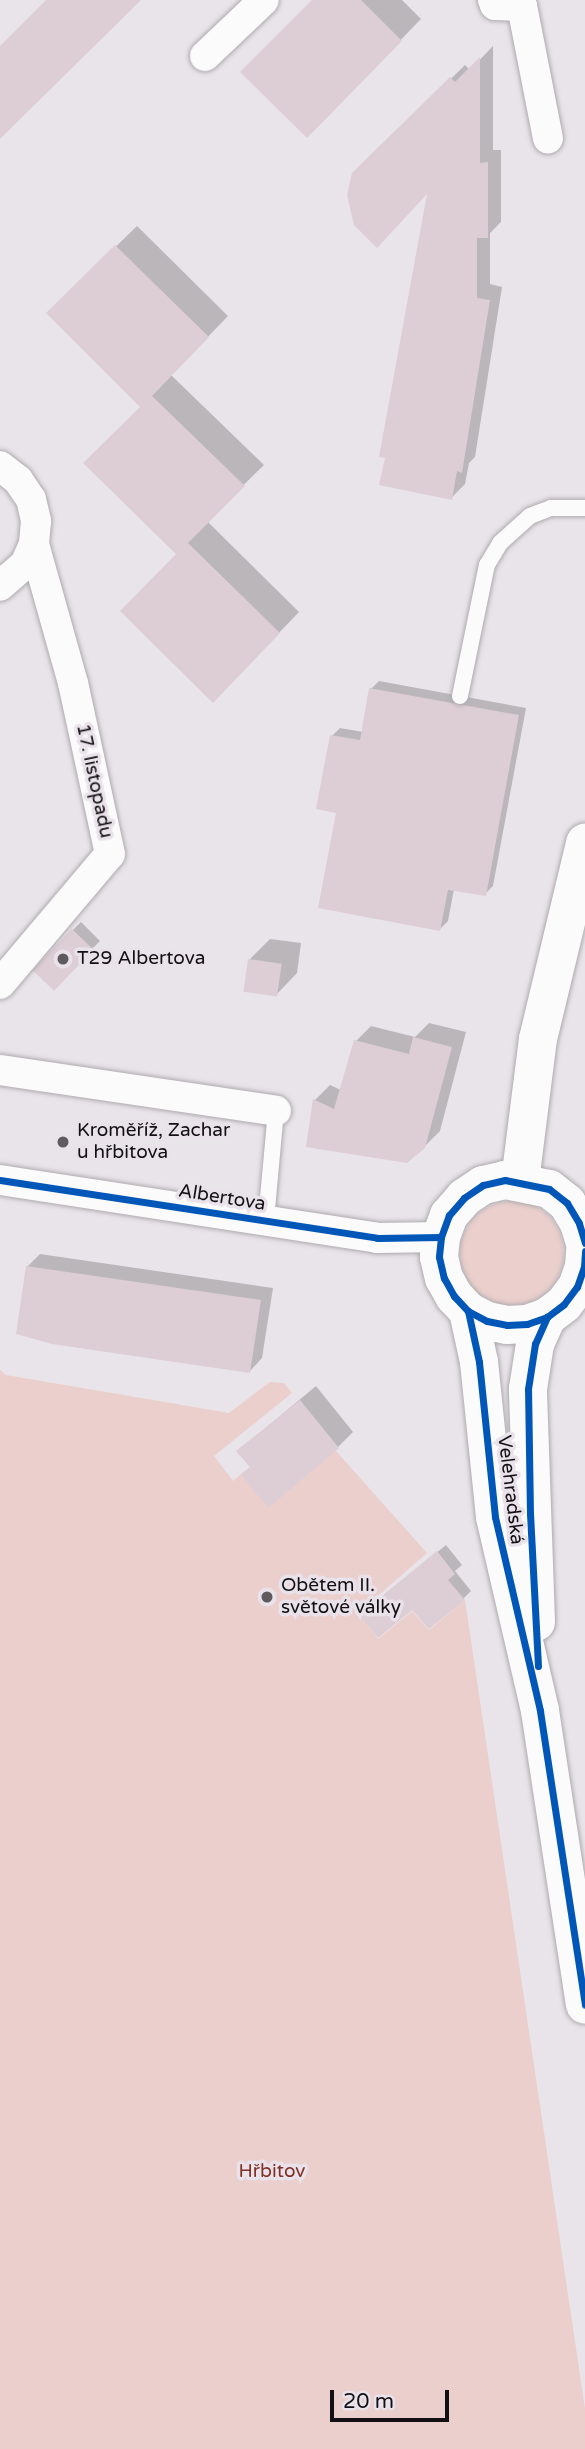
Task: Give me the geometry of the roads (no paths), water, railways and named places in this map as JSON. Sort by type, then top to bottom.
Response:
[{"type":"main road","points":[[520,1181],[538,1039],[585,843]]},
{"type":"main road","name":"Velehradská","points":[[540,1711],[530,1514],[528,1389],[536,1344],[547,1317],[564,1304],[577,1287],[585,1257],[579,1223],[567,1203],[549,1189],[505,1180],[483,1185],[464,1198],[449,1215],[441,1237],[439,1257],[444,1278],[454,1296],[468,1311],[479,1362],[495,1517],[540,1711],[585,2005]]},
{"type":"main road","points":[[468,1311],[487,1321],[507,1325],[527,1324],[547,1317]]},
{"type":"street","points":[[205,56],[264,0]]},
{"type":"street","points":[[493,0],[495,5],[522,6],[548,138]]},
{"type":"street","name":"17. listopadu","points":[[0,466],[18,480],[31,499],[36,521],[34,544],[72,683],[110,854],[0,984]]},
{"type":"street","points":[[0,586],[25,564],[34,544]]},
{"type":"street","points":[[0,1070],[276,1111]]},
{"type":"street","name":"Albertova","points":[[0,1180],[377,1238],[441,1237]]},
{"type":"lane","points":[[460,696],[486,565],[500,543],[530,516],[551,509],[585,508]]},
{"type":"lane","points":[[265,1220],[276,1111]]},
{"type":"place","name":"T29 Albertova","points":[[63,959]]},
{"type":"place","name":"Kroměříž, Zachar u hřbitova","points":[[63,1142]]},
{"type":"place","name":"Obětem II. světové války","points":[[267,1597]]},
{"type":"park label","name":"Hřbitov","points":[[272,2172]]}]
